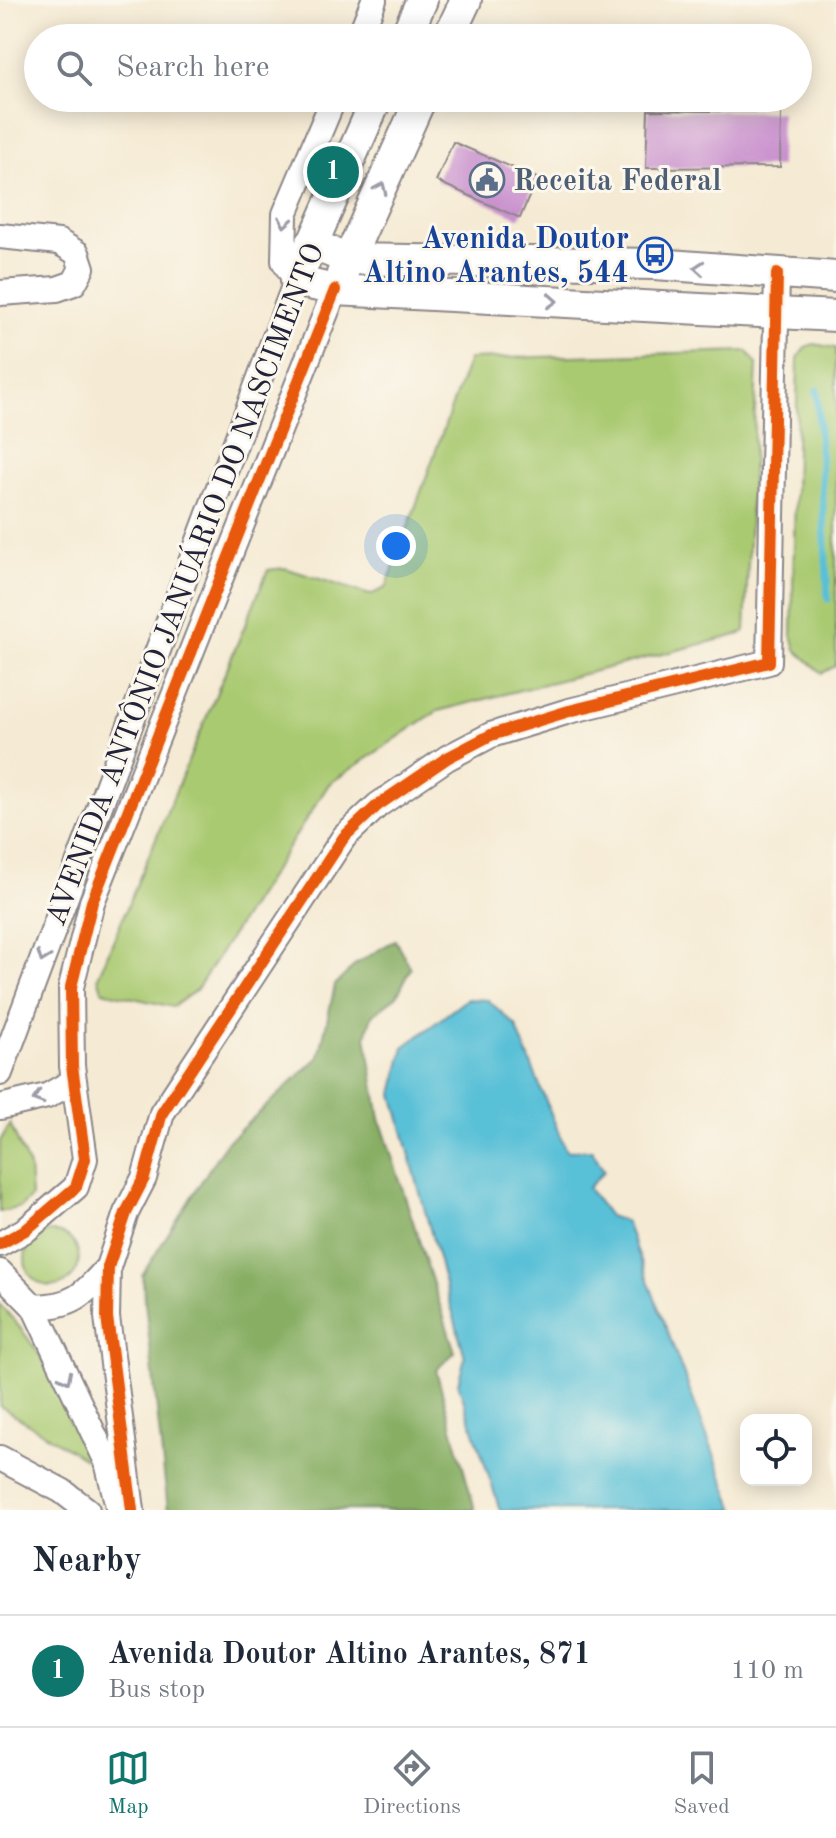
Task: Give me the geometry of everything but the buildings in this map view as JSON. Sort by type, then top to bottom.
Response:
[{"type":"main road","points":[[411,24],[422,0]]},
{"type":"main road","points":[[455,24],[466,0]]},
{"type":"main road","name":"AVENIDA ANTÔNIO JANUÁRIO DO NASCIMENTO","points":[[296,281],[371,112]]},
{"type":"main road","name":"AVENIDA ANTÔNIO JANUÁRIO DO NASCIMENTO","points":[[335,290],[415,112]]},
{"type":"main road","points":[[311,244],[349,259],[655,264],[836,277]]},
{"type":"main road","points":[[296,281],[335,290],[836,316]]},
{"type":"street","points":[[365,24],[374,0]]},
{"type":"street","points":[[296,281],[284,261],[285,214],[328,112]]},
{"type":"street","points":[[0,236],[59,242],[77,253],[82,268],[74,283],[57,289],[0,293]]},
{"type":"street","points":[[132,1510],[107,1317],[108,1267],[126,1213],[144,1178],[162,1113],[344,837],[378,805],[447,758],[491,735],[569,711],[769,662],[777,274]]},
{"type":"street","name":"AVENIDA ANTÔNIO JANUÁRIO DO NASCIMENTO","points":[[0,1073],[296,281]]},
{"type":"street","name":"AVENIDA ANTÔNIO JANUÁRIO DO NASCIMENTO","points":[[0,1244],[27,1229],[76,1187],[85,1159],[74,1081],[71,987],[92,902],[335,290]]},
{"type":"street","points":[[0,1107],[47,1096],[74,1081]]},
{"type":"street","points":[[34,1307],[61,1306],[85,1294],[108,1267]]},
{"type":"street","points":[[0,1272],[34,1307],[107,1462],[119,1510]]},
{"type":"street","points":[[0,1458],[62,1491],[87,1510]]},
{"type":"green space","points":[[814,344],[836,348],[836,666],[822,673],[796,650],[792,635],[798,358],[805,347]]},
{"type":"green space","points":[[747,351],[757,364],[745,631],[438,711],[329,784],[197,989],[173,1007],[102,991],[98,977],[268,570],[285,568],[370,595],[386,588],[469,359]]},
{"type":"green space","points":[[395,940],[411,968],[397,996],[372,1015],[366,1036],[380,1119],[455,1352],[436,1370],[475,1510],[168,1510],[142,1275],[225,1144],[319,1057],[335,985],[356,964]]},
{"type":"green space","points":[[10,1124],[29,1167],[31,1197],[21,1207],[0,1212],[0,1141]]},
{"type":"green space","points":[[52,1232],[71,1240],[79,1259],[71,1278],[52,1286],[33,1278],[25,1259],[33,1240]]},
{"type":"green space","points":[[0,1305],[41,1357],[63,1395],[93,1455],[86,1460],[0,1406]]},
{"type":"water","points":[[467,999],[488,1000],[516,1026],[566,1151],[592,1150],[604,1171],[588,1188],[609,1216],[626,1222],[735,1510],[500,1510],[458,1383],[465,1357],[393,1094],[404,1047]]},
{"type":"waterway","points":[[817,390],[828,599]]},
{"type":"cycle path","points":[[132,1510],[107,1317],[108,1267],[126,1213],[144,1178],[162,1113],[344,837],[378,805],[447,758],[491,735],[569,711],[769,662],[777,274]]},
{"type":"cycle path","points":[[0,1244],[27,1229],[76,1187],[85,1159],[72,1066],[71,987],[92,902],[335,290]]},
{"type":"place","name":"Avenida Doutor Altino Arantes, 871","points":[[333,172]]},
{"type":"place","name":"Receita Federal","points":[[487,180]]},
{"type":"place","name":"Avenida Doutor Altino Arantes, 544","points":[[655,255]]}]
